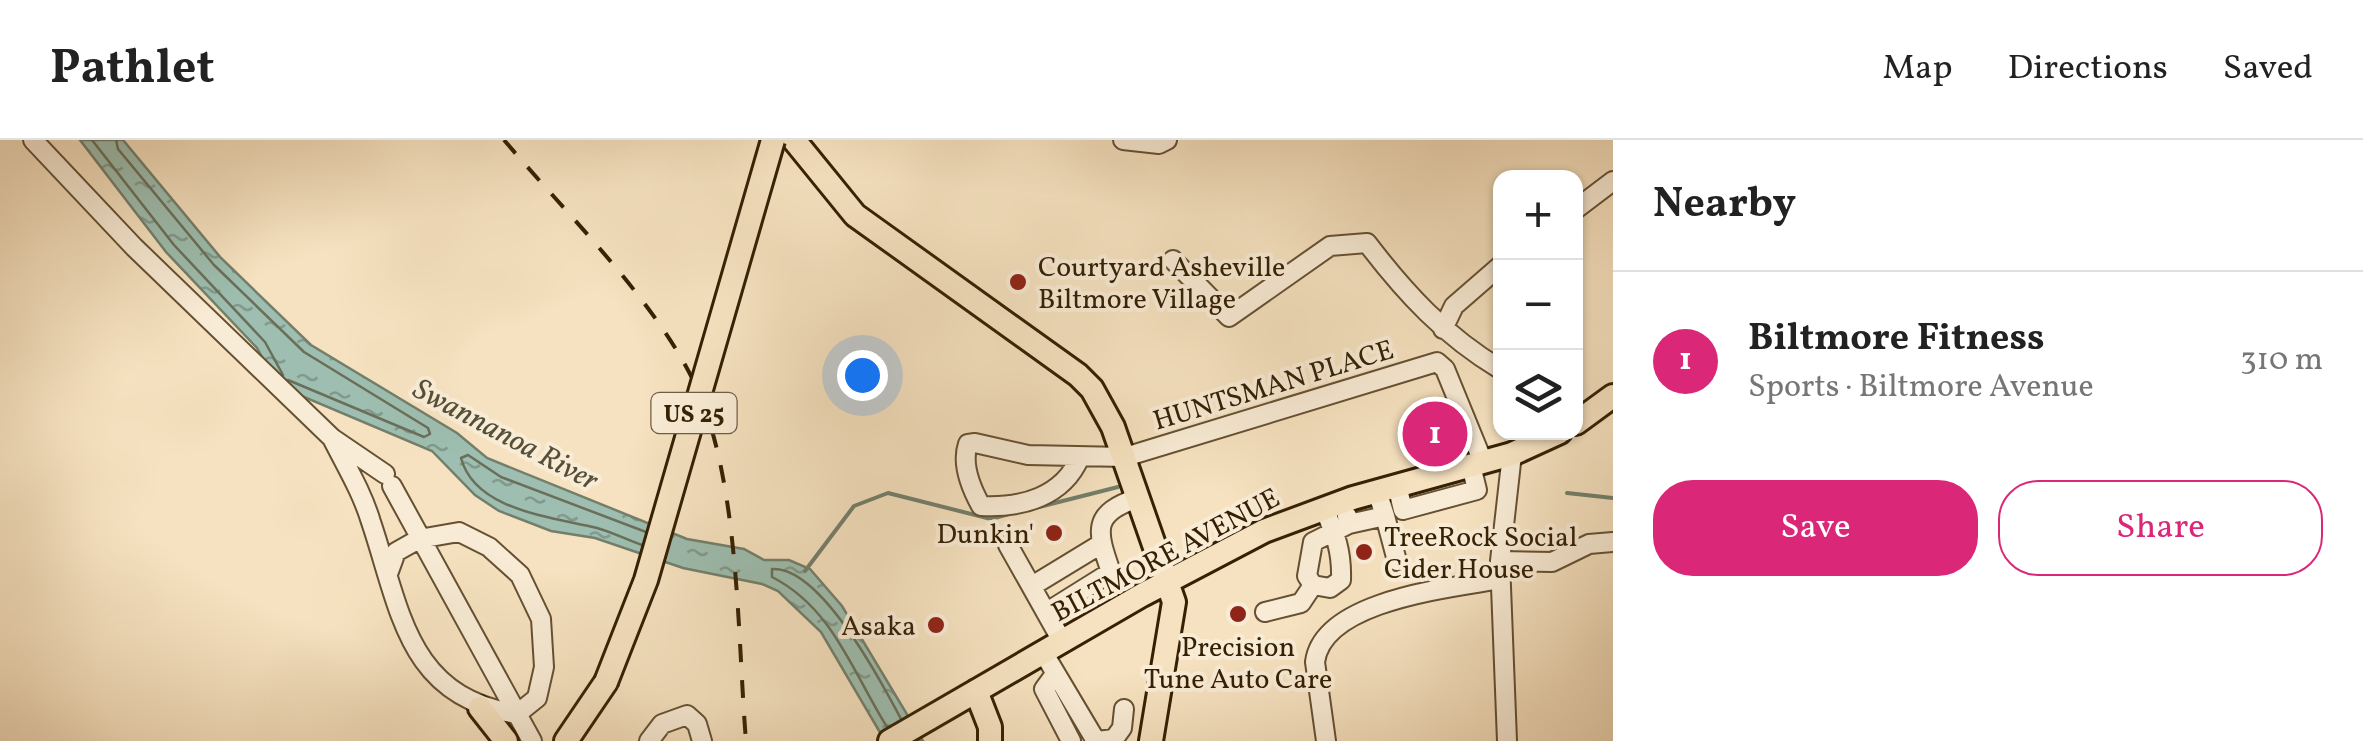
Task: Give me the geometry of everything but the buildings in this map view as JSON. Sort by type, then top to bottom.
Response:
[{"type":"main road","name":"US 25","points":[[566,741],[606,682],[642,592],[773,140]]},
{"type":"main road","points":[[794,140],[855,215],[1078,375],[1103,406],[1174,602],[1152,741]]},
{"type":"main road","points":[[1583,416],[1613,396]]},
{"type":"main road","name":"BILTMORE AVENUE","points":[[890,741],[1166,581],[1330,516],[1387,488],[1512,454],[1543,440]]},
{"type":"main road","points":[[976,692],[985,708],[990,741]]},
{"type":"main road","points":[[480,708],[506,741]]},
{"type":"street","points":[[33,140],[134,247],[332,438],[388,480],[532,741]]},
{"type":"street","points":[[1123,140],[1159,144],[1168,140]]},
{"type":"street","points":[[1583,204],[1613,181]]},
{"type":"street","points":[[1173,260],[1229,317],[1330,246],[1367,243],[1410,297],[1443,329],[1493,364]]},
{"type":"street","points":[[1443,329],[1454,306],[1493,272]]},
{"type":"street","name":"HUNTSMAN PLACE","points":[[1080,457],[1071,477],[1055,492],[1004,507],[981,506],[970,487],[965,454],[968,444],[975,443],[1028,455],[1124,457],[1437,362],[1445,368],[1477,464]]},
{"type":"street","points":[[332,438],[364,499],[408,638],[425,669],[480,708],[516,714],[537,698],[544,667],[541,619],[520,575],[489,548],[459,532],[419,539],[396,552],[388,574]]},
{"type":"street","points":[[1506,741],[1500,570],[1512,454]]},
{"type":"street","points":[[1387,488],[1385,516],[1397,562]]},
{"type":"street","points":[[1046,612],[1111,572],[1101,544],[1102,518],[1110,507],[1138,498]]},
{"type":"street","points":[[1330,516],[1385,516]]},
{"type":"street","points":[[1313,586],[1307,576],[1313,542],[1330,516]]},
{"type":"street","points":[[1313,542],[1330,516]]},
{"type":"street","points":[[1313,586],[1330,588],[1341,580],[1342,554],[1330,516]]},
{"type":"street","points":[[1326,741],[1316,649],[1336,628],[1367,608],[1500,570],[1552,562],[1600,540],[1613,542]]},
{"type":"street","points":[[1032,586],[1101,544]]},
{"type":"street","points":[[1008,545],[1046,612],[1055,674],[1106,740],[1122,728],[1124,709]]},
{"type":"street","points":[[1265,612],[1301,603],[1313,586]]},
{"type":"street","points":[[1055,674],[1044,689],[1071,741]]},
{"type":"street","points":[[649,741],[662,724],[687,715],[697,724],[699,741]]},
{"type":"water","points":[[80,140],[123,140],[221,258],[311,345],[457,433],[487,458],[687,539],[744,549],[764,560],[789,560],[810,569],[842,606],[923,741],[885,741],[821,632],[778,591],[762,584],[683,568],[595,538],[551,531],[499,511],[475,495],[432,451],[278,386],[257,348],[166,252]]},
{"type":"waterway","points":[[1035,508],[1118,487]]},
{"type":"waterway","points":[[805,571],[854,506],[888,493],[991,519],[1016,512]]},
{"type":"waterway","points":[[1567,493],[1613,498]]},
{"type":"railway","points":[[504,140],[631,287],[676,349],[693,380],[720,462],[728,508],[746,741]]},
{"type":"place","name":"Courtyard Asheville Biltmore Village","points":[[1018,282]]},
{"type":"place","name":"Biltmore Fitness","points":[[1435,434]]},
{"type":"place","name":"Dunkin'","points":[[1054,533]]},
{"type":"place","name":"TreeRock Social Cider House","points":[[1364,552]]},
{"type":"place","name":"Precision Tune Auto Care","points":[[1238,614]]},
{"type":"place","name":"Asaka","points":[[936,625]]},
{"type":"water label","name":"Swannanoa River","points":[[506,434]]}]
